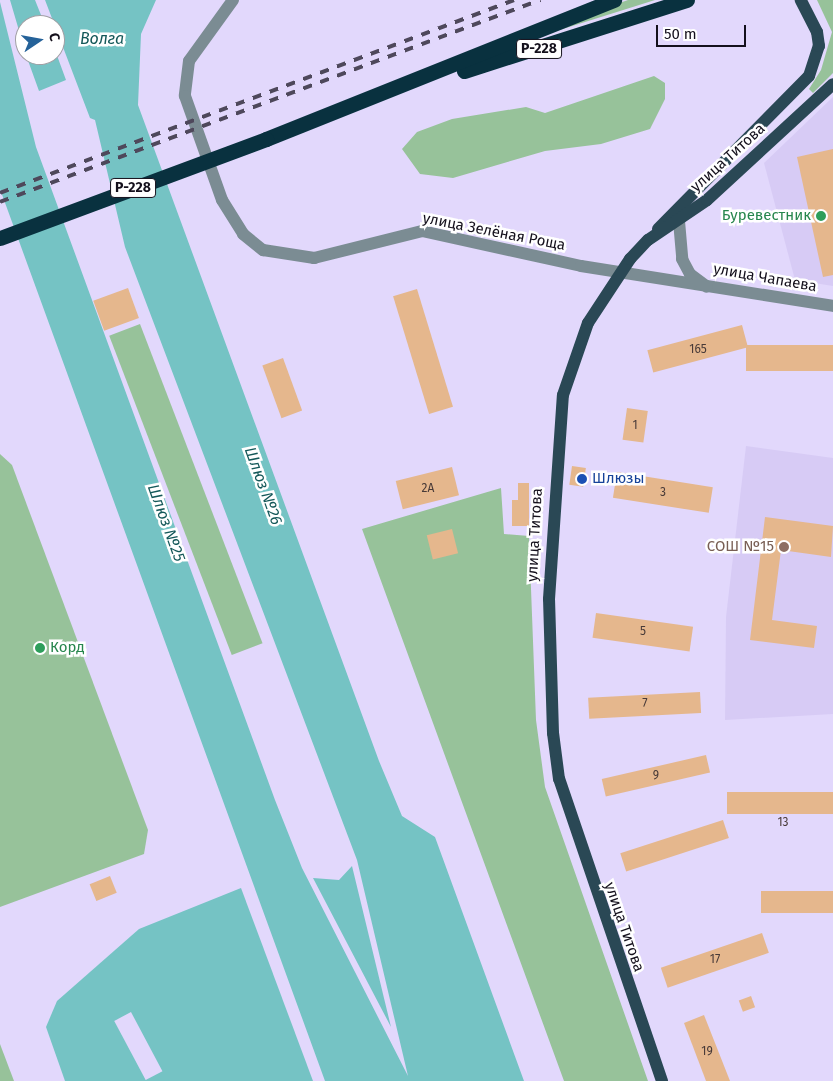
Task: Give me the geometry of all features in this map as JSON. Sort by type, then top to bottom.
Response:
[{"type":"highway","name":"Р-228","points":[[0,238],[390,92],[614,0]]},
{"type":"highway","name":"Р-228","points":[[390,92],[687,0]]},
{"type":"main road","points":[[648,240],[809,76],[818,39],[810,10],[802,0]]},
{"type":"main road","name":"улица Титова","points":[[662,1081],[571,822],[553,733],[549,599],[559,425],[579,344],[619,273],[648,240],[679,221],[833,84]]},
{"type":"street","name":"улица Зелёная Роща","points":[[233,0],[189,61],[185,96],[222,200],[243,234],[263,250],[314,258],[422,231],[619,273],[709,288]]},
{"type":"street","name":"улица Чапаева","points":[[679,221],[682,260],[690,274],[709,288],[833,306]]},
{"type":"shaded area","points":[[628,0],[655,0],[550,33],[549,28]]},
{"type":"shaded area","points":[[817,0],[833,0],[833,73],[813,93],[809,89],[821,70],[832,32]]},
{"type":"shaded area","points":[[654,76],[665,83],[665,99],[650,129],[601,144],[545,151],[453,178],[420,174],[402,149],[417,132],[452,119],[526,107],[545,113]]},
{"type":"shaded area","points":[[833,97],[833,286],[795,280],[764,163]]},
{"type":"shaded area","points":[[140,324],[263,643],[232,655],[109,336]]},
{"type":"shaded area","name":"СОШ №15","points":[[746,446],[833,458],[833,714],[725,720],[726,617]]},
{"type":"shaded area","name":"Корд","points":[[0,454],[12,465],[148,830],[144,854],[0,907]]},
{"type":"shaded area","points":[[501,488],[504,534],[529,536],[536,720],[545,787],[648,1081],[564,1081],[362,529]]},
{"type":"shaded area","points":[[0,1044],[14,1081],[0,1081]]},
{"type":"water","points":[[10,0],[35,0],[41,15],[15,15],[15,17]]},
{"type":"water","points":[[45,0],[156,0],[141,34],[138,105],[379,761],[402,816],[435,837],[524,1081],[325,1081],[0,189],[0,2],[36,147],[275,800],[302,868],[408,1076],[357,860],[125,247],[95,120],[90,118],[65,52],[65,15],[51,15]]},
{"type":"water","points":[[30,65],[60,65],[66,80],[39,91]]},
{"type":"water","points":[[352,866],[391,1027],[313,878],[339,880]]},
{"type":"water","points":[[241,888],[313,1081],[65,1081],[46,1027],[57,1001],[139,929]]},
{"type":"pier","points":[[131,1012],[162,1071],[146,1080],[114,1021]]},
{"type":"building","name":"Буревестник","points":[[833,149],[833,275],[823,277],[797,157]]},
{"type":"building","points":[[128,288],[139,318],[104,331],[93,301]]},
{"type":"building","points":[[417,289],[453,407],[429,414],[393,296]]},
{"type":"building","points":[[742,325],[748,347],[653,373],[647,350]]},
{"type":"building","points":[[746,345],[833,345],[833,371],[746,371]]},
{"type":"building","points":[[283,358],[302,411],[281,418],[262,366]]},
{"type":"building","points":[[627,408],[648,411],[643,443],[623,440]]},
{"type":"building","points":[[572,466],[586,468],[583,487],[569,485]]},
{"type":"building","points":[[452,467],[459,495],[403,509],[396,481]]},
{"type":"building","points":[[617,472],[713,487],[709,513],[613,498]]},
{"type":"building","points":[[518,483],[529,483],[529,526],[512,526],[512,500],[518,500]]},
{"type":"building","points":[[765,517],[833,526],[831,557],[781,550],[772,620],[817,626],[814,648],[750,640]]},
{"type":"building","points":[[452,529],[458,553],[433,560],[427,535]]},
{"type":"building","points":[[596,613],[693,627],[690,651],[593,638]]},
{"type":"building","points":[[700,692],[701,713],[589,719],[588,698]]},
{"type":"building","points":[[706,755],[710,773],[606,797],[602,779]]},
{"type":"building","points":[[727,792],[833,792],[833,814],[727,814]]},
{"type":"building","points":[[723,820],[729,838],[626,871],[620,853]]},
{"type":"building","points":[[110,876],[117,893],[96,901],[90,884]]},
{"type":"building","points":[[761,891],[833,891],[833,913],[761,913]]},
{"type":"building","points":[[762,933],[769,953],[668,988],[661,968]]},
{"type":"building","points":[[751,996],[755,1007],[743,1012],[739,1000]]},
{"type":"building","points":[[704,1015],[730,1081],[706,1081],[684,1023]]},
{"type":"railway","points":[[0,193],[514,0]]},
{"type":"railway","points":[[0,202],[540,0]]},
{"type":"place","name":"Буревестник","points":[[821,216]]},
{"type":"place","name":"Шлюзы","points":[[582,479]]},
{"type":"place","name":"СОШ №15","points":[[784,547]]},
{"type":"place","name":"Корд","points":[[40,648]]},
{"type":"water label","name":"Волга","points":[[102,39]]},
{"type":"water label","name":"Шлюз №26","points":[[263,486]]},
{"type":"water label","name":"Шлюз №25","points":[[166,523]]}]
